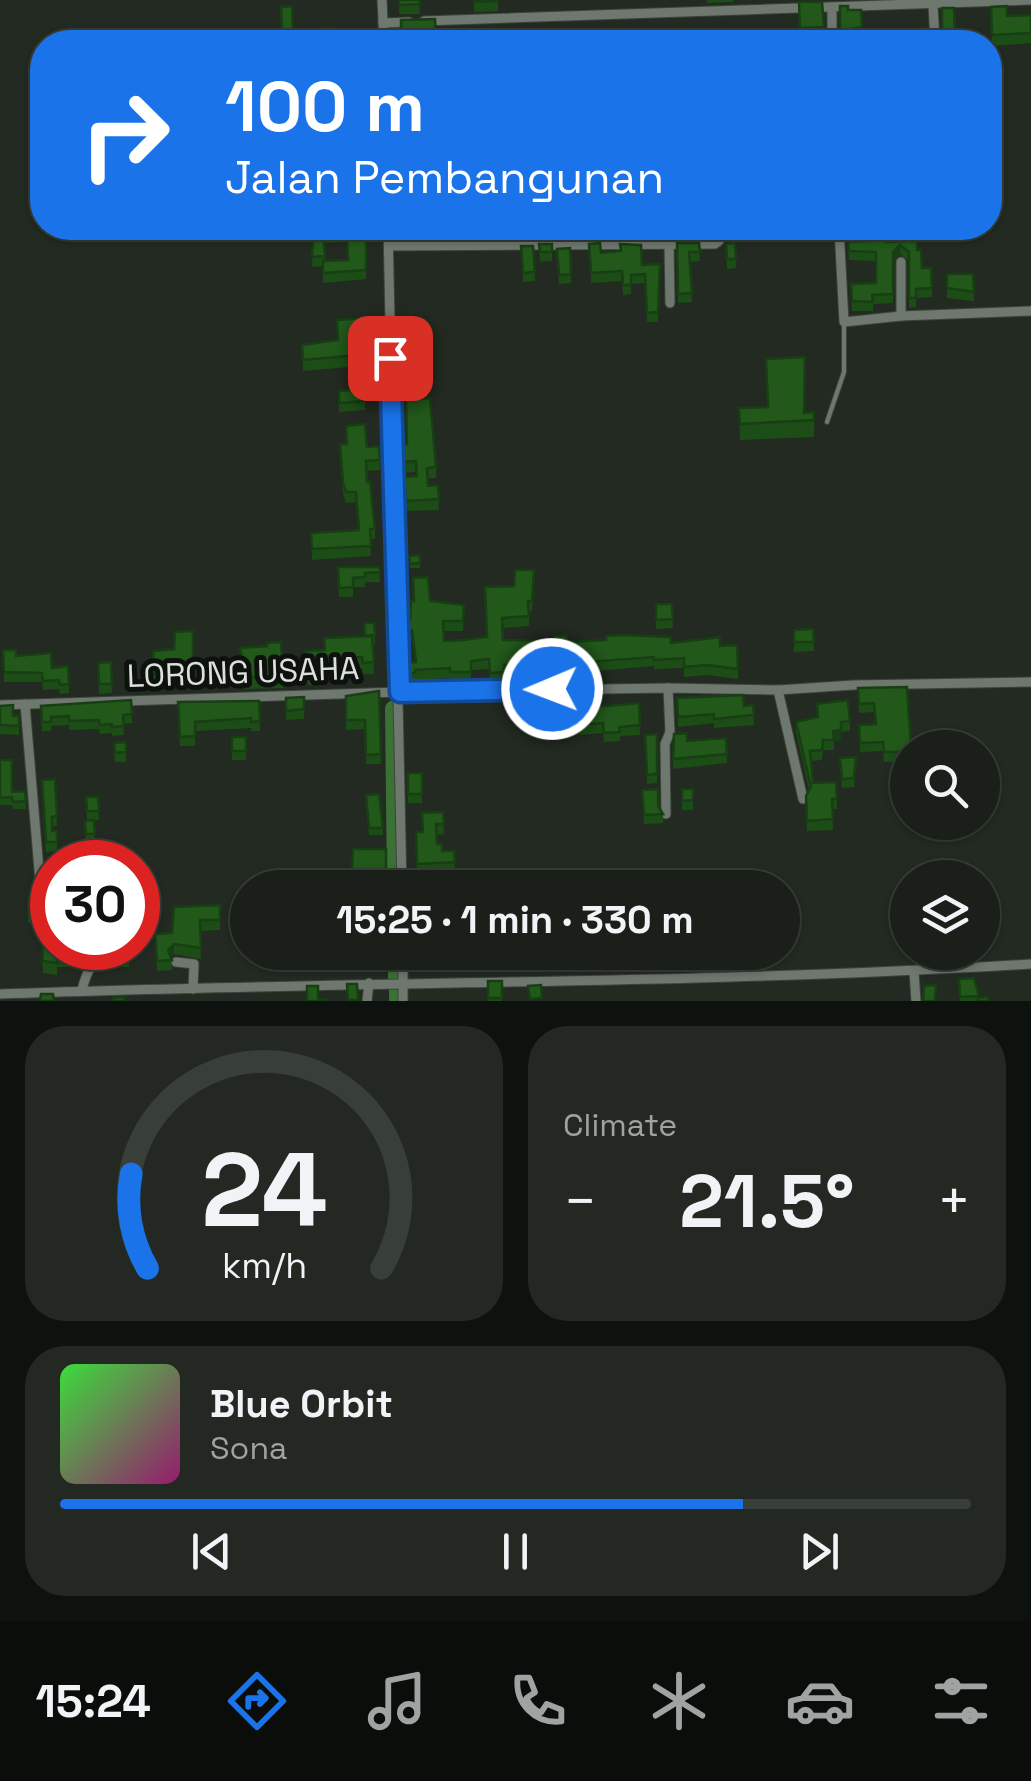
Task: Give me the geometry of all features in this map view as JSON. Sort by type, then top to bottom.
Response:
[{"type":"street","points":[[382,0],[383,30]]},
{"type":"street","points":[[383,23],[1031,0]]},
{"type":"street","points":[[933,5],[934,30]]},
{"type":"street","points":[[389,240],[402,870]]},
{"type":"street","points":[[389,246],[715,244],[719,240]]},
{"type":"street","points":[[841,240],[844,322],[1031,311]]},
{"type":"street","points":[[669,244],[670,303]]},
{"type":"street","points":[[901,262],[901,316]]},
{"type":"street","points":[[378,570],[395,568]]},
{"type":"street","name":"LORONG USAHA","points":[[0,705],[400,692],[778,690],[1031,682]]},
{"type":"street","points":[[666,814],[668,688]]},
{"type":"street","points":[[778,690],[802,798]]},
{"type":"street","points":[[25,704],[36,840]]},
{"type":"street","points":[[176,962],[194,964],[193,988]]},
{"type":"street","points":[[0,994],[403,982],[684,979],[1031,964]]},
{"type":"street","points":[[82,992],[88,970]]},
{"type":"street","points":[[403,970],[403,1001]]},
{"type":"street","points":[[914,972],[916,1001]]},
{"type":"street","points":[[367,1001],[369,983]]},
{"type":"lane","points":[[827,422],[844,372],[844,322]]},
{"type":"building","points":[[399,0],[419,0],[420,4],[399,5]]},
{"type":"building","points":[[799,2],[822,2],[824,27],[800,28]]},
{"type":"building","points":[[292,6],[293,30],[282,30],[281,7]]},
{"type":"building","points":[[840,6],[861,10],[862,27],[840,30]]},
{"type":"building","points":[[1007,6],[1007,16],[1031,15],[1031,33],[1002,34],[1002,30],[992,30],[991,7]]},
{"type":"building","points":[[942,8],[954,8],[955,30],[942,30]]},
{"type":"building","points":[[435,19],[436,30],[401,30],[401,20]]},
{"type":"building","points":[[313,240],[324,240],[325,256],[312,257]]},
{"type":"building","points":[[347,240],[366,240],[366,270],[323,273],[323,261],[348,260]]},
{"type":"building","points":[[917,241],[922,268],[931,268],[932,288],[916,289],[916,298],[909,298],[909,252],[900,245],[893,252],[893,294],[872,295],[873,302],[852,301],[851,284],[876,283],[876,252],[849,251],[848,242]]},
{"type":"building","points":[[600,243],[601,253],[621,251],[620,244],[641,245],[642,265],[660,264],[658,312],[647,313],[645,274],[631,275],[631,285],[623,285],[622,271],[591,273],[589,244]]},
{"type":"building","points":[[677,243],[699,243],[700,252],[689,252],[692,293],[678,294]]},
{"type":"building","points":[[735,243],[736,259],[727,259],[726,244]]},
{"type":"building","points":[[539,244],[552,244],[552,252],[540,252]]},
{"type":"building","points":[[521,246],[533,246],[535,272],[523,273]]},
{"type":"building","points":[[570,248],[571,274],[559,275],[557,249]]},
{"type":"building","points":[[947,274],[973,274],[974,292],[947,288]]},
{"type":"building","points":[[367,318],[368,333],[358,333],[360,355],[303,360],[302,345],[338,340],[337,320]]},
{"type":"building","points":[[805,357],[804,413],[814,412],[814,420],[740,424],[739,408],[768,407],[766,359]]},
{"type":"building","points":[[364,389],[365,401],[339,403],[339,391]]},
{"type":"building","points":[[430,398],[436,467],[427,468],[428,486],[438,485],[439,499],[406,501],[404,477],[417,476],[416,461],[401,462],[401,444],[407,444],[406,400]]},
{"type":"building","points":[[365,424],[367,447],[379,446],[380,460],[366,461],[375,529],[370,529],[371,546],[312,549],[311,533],[359,530],[356,492],[346,492],[343,483],[340,444],[347,444],[346,426]]},
{"type":"building","points":[[420,555],[420,563],[410,564],[409,556]]},
{"type":"building","points":[[338,567],[379,567],[380,572],[365,573],[365,577],[353,578],[353,587],[339,588]]},
{"type":"building","points":[[515,570],[534,570],[532,601],[528,601],[529,616],[502,618],[503,640],[554,641],[554,636],[567,635],[567,642],[623,635],[671,637],[671,643],[720,637],[720,646],[737,645],[738,669],[684,667],[684,658],[654,657],[573,663],[573,659],[542,661],[543,672],[534,672],[533,663],[504,665],[504,672],[490,673],[489,659],[471,661],[471,672],[450,672],[450,668],[406,674],[406,663],[416,662],[412,630],[405,630],[405,621],[410,621],[411,600],[414,601],[413,578],[428,577],[430,601],[464,605],[463,621],[443,621],[444,641],[463,640],[487,637],[485,587],[514,586]]},
{"type":"building","points":[[656,604],[672,604],[673,619],[656,620]]},
{"type":"building","points":[[364,623],[374,623],[375,635],[365,636]]},
{"type":"building","points":[[813,629],[814,642],[794,642],[794,630]]},
{"type":"building","points":[[193,631],[193,671],[154,674],[153,651],[174,649],[175,632]]},
{"type":"building","points":[[372,636],[374,662],[363,663],[362,657],[344,658],[344,662],[317,663],[318,673],[308,674],[306,651],[325,650],[324,638]]},
{"type":"building","points":[[281,642],[283,676],[246,677],[240,648]]},
{"type":"building","points":[[3,650],[16,650],[16,656],[51,653],[52,668],[68,666],[69,684],[43,681],[42,673],[4,672]]},
{"type":"building","points":[[111,662],[112,684],[99,684],[98,663]]},
{"type":"building","points":[[907,687],[910,730],[890,730],[890,752],[884,752],[883,742],[860,743],[859,725],[876,724],[874,703],[859,704],[858,688]]},
{"type":"building","points":[[379,691],[381,754],[366,755],[365,720],[346,720],[346,696]]},
{"type":"building","points":[[743,695],[744,706],[753,705],[754,715],[678,717],[677,698]]},
{"type":"building","points":[[595,696],[596,707],[639,703],[640,725],[604,733],[603,723],[579,725],[578,697]]},
{"type":"building","points":[[304,697],[304,709],[286,711],[286,698]]},
{"type":"building","points":[[131,700],[132,714],[123,715],[124,726],[100,725],[99,720],[69,721],[69,716],[42,722],[41,706]]},
{"type":"building","points":[[848,700],[850,721],[841,722],[841,730],[833,731],[834,740],[823,740],[822,750],[810,751],[813,783],[836,782],[833,819],[807,821],[806,796],[811,787],[796,722],[818,717],[817,704]]},
{"type":"building","points":[[259,701],[260,721],[251,722],[251,718],[195,722],[195,736],[180,737],[178,702]]},
{"type":"building","points":[[13,705],[13,716],[19,715],[19,726],[0,725],[0,706]]},
{"type":"building","points":[[687,733],[687,741],[726,738],[727,754],[673,759],[674,734]]},
{"type":"building","points":[[657,734],[657,774],[647,775],[645,735]]},
{"type":"building","points":[[232,737],[246,737],[246,751],[232,751]]},
{"type":"building","points":[[126,742],[126,752],[115,753],[114,743]]},
{"type":"building","points":[[856,757],[854,778],[842,779],[840,758]]},
{"type":"building","points":[[0,760],[12,760],[12,792],[25,791],[26,801],[0,798]]},
{"type":"building","points":[[408,773],[422,773],[422,794],[408,794]]},
{"type":"building","points":[[55,779],[57,816],[52,817],[52,831],[57,831],[57,840],[46,840],[42,780]]},
{"type":"building","points":[[658,789],[658,806],[663,814],[644,815],[642,790]]},
{"type":"building","points":[[682,789],[693,789],[693,800],[682,801]]},
{"type":"building","points":[[379,794],[383,828],[369,828],[366,795]]},
{"type":"building","points":[[86,797],[98,797],[99,811],[87,811]]},
{"type":"building","points":[[443,812],[444,824],[436,824],[437,844],[442,844],[442,851],[454,851],[455,862],[417,864],[416,832],[423,832],[422,813]]},
{"type":"building","points":[[94,820],[95,834],[86,834],[85,821]]},
{"type":"building","points":[[353,849],[386,849],[386,870],[352,870]]},
{"type":"building","points":[[220,905],[220,920],[200,920],[201,948],[174,944],[168,950],[172,960],[160,961],[160,934],[172,933],[174,907]]},
{"type":"building","points":[[974,978],[979,996],[960,997],[959,979]]},
{"type":"building","points":[[488,981],[502,981],[502,998],[488,998]]},
{"type":"building","points":[[347,984],[357,984],[358,1000],[348,1000]]},
{"type":"building","points":[[541,985],[542,998],[530,999],[528,986]]},
{"type":"building","points":[[936,985],[935,1001],[923,1001],[924,986]]},
{"type":"building","points":[[307,986],[318,986],[318,1000],[326,1001],[307,1001]]},
{"type":"building","points":[[41,994],[53,994],[54,1001],[40,1001]]},
{"type":"waterway","points":[[394,709],[396,870]]},
{"type":"waterway","points":[[397,970],[397,978]]},
{"type":"waterway","points":[[398,990],[398,1001]]},
{"type":"route","points":[[390,358],[400,692],[552,689]]}]
